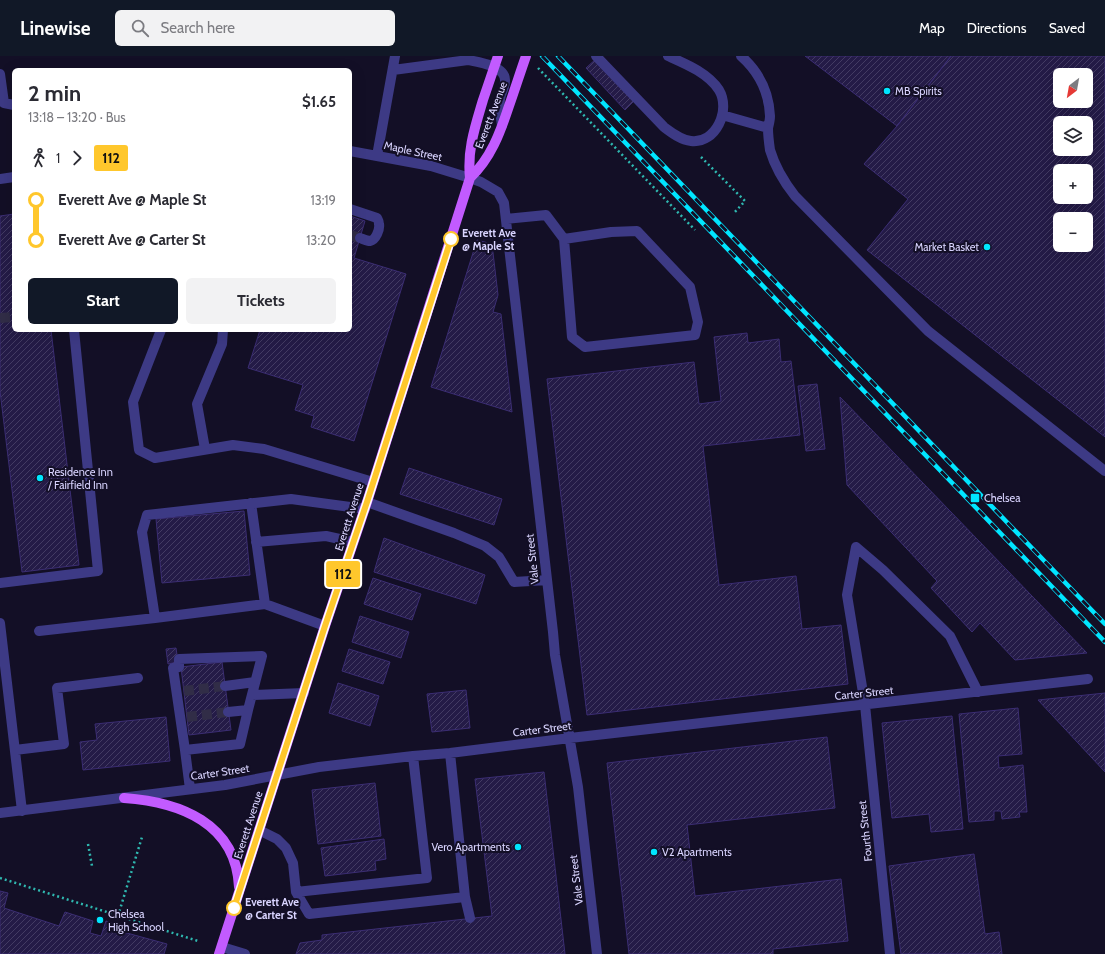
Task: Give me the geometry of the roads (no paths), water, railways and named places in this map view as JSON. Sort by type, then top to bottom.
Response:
[{"type":"main road","name":"Everett Avenue","points":[[221,950],[325,626],[366,506],[470,178],[469,161],[471,141],[498,56]]},
{"type":"main road","name":"Everett Avenue","points":[[470,178],[488,158],[498,138],[526,56]]},
{"type":"main road","points":[[124,798],[154,802],[180,810],[198,818],[214,829],[225,842],[232,856],[238,879],[239,893]]},
{"type":"street","points":[[377,156],[395,56]]},
{"type":"street","points":[[596,56],[664,126],[683,139],[690,141],[702,140],[718,127],[723,109],[722,97],[714,84],[701,74],[668,56]]},
{"type":"street","points":[[741,56],[752,67],[761,80],[764,88],[770,118],[768,128],[770,149],[773,160],[788,188],[936,338],[1105,471]]},
{"type":"street","points":[[393,70],[462,60],[474,61],[498,69],[503,73],[506,80],[500,98],[502,126]]},
{"type":"street","points":[[0,74],[4,103],[12,105]]},
{"type":"street","points":[[722,115],[768,128]]},
{"type":"street","name":"Maple Street","points":[[352,151],[430,166],[470,178]]},
{"type":"street","points":[[0,179],[12,177]]},
{"type":"street","name":"Vale Street","points":[[470,178],[481,182],[498,192],[504,203],[555,655],[578,787],[597,954]]},
{"type":"street","points":[[352,210],[377,218],[379,222],[380,226],[376,236],[373,239],[370,241],[360,238]]},
{"type":"street","points":[[506,219],[546,215],[564,239],[572,337],[585,347],[695,335],[698,322],[690,287],[637,231],[611,232],[564,239]]},
{"type":"street","points":[[0,583],[98,571],[74,332]]},
{"type":"street","points":[[160,332],[133,402],[139,450],[155,458],[233,445],[264,449],[373,482]]},
{"type":"street","points":[[205,449],[197,404],[222,344],[223,332]]},
{"type":"street","points":[[155,618],[142,532],[147,515],[291,499],[366,506],[454,533],[485,546],[499,557],[514,582],[547,580]]},
{"type":"street","points":[[251,504],[264,604]]},
{"type":"street","points":[[256,542],[326,536],[353,542]]},
{"type":"street","name":"Fourth Street","points":[[890,954],[865,705],[847,595],[856,547],[883,570],[950,636],[978,692]]},
{"type":"street","points":[[39,631],[264,604],[325,626]]},
{"type":"street","points":[[0,625],[22,811]]},
{"type":"street","points":[[186,750],[240,744],[262,656],[179,659],[179,667],[173,668],[180,692],[184,718],[186,750],[190,789]]},
{"type":"street","points":[[15,750],[64,744],[57,688],[138,678]]},
{"type":"street","name":"Carter Street","points":[[0,814],[226,785],[319,767],[1088,679]]},
{"type":"street","points":[[225,686],[255,682]]},
{"type":"street","points":[[252,694],[304,693]]},
{"type":"street","points":[[228,712],[248,710]]},
{"type":"street","points":[[450,753],[465,897],[470,918]]},
{"type":"street","points":[[296,892],[427,878],[414,756]]},
{"type":"street","points":[[259,830],[277,840],[286,848],[293,863],[296,892],[308,914],[465,897]]},
{"type":"street","points":[[221,950],[245,954]]},
{"type":"tunnel","points":[[352,236],[360,238]]},
{"type":"tunnel","points":[[0,318],[12,317]]},
{"type":"tunnel","points":[[184,691],[225,686]]},
{"type":"tunnel","points":[[187,717],[228,712]]},
{"type":"railway","points":[[542,56],[1105,642]]},
{"type":"railway","points":[[558,56],[1105,624]]},
{"type":"place","name":"MB Spirits","points":[[887,91]]},
{"type":"place","name":"Everett Ave @ Maple St","points":[[451,239]]},
{"type":"place","name":"Market Basket","points":[[987,247]]},
{"type":"place","name":"Residence Inn / Fairfield Inn","points":[[40,478]]},
{"type":"place","name":"Chelsea","points":[[975,498]]},
{"type":"place","name":"Vero Apartments","points":[[518,847]]},
{"type":"place","name":"V2 Apartments","points":[[654,852]]},
{"type":"place","name":"Everett Ave @ Carter St","points":[[234,908]]},
{"type":"place","name":"Chelsea High School","points":[[100,920]]}]
